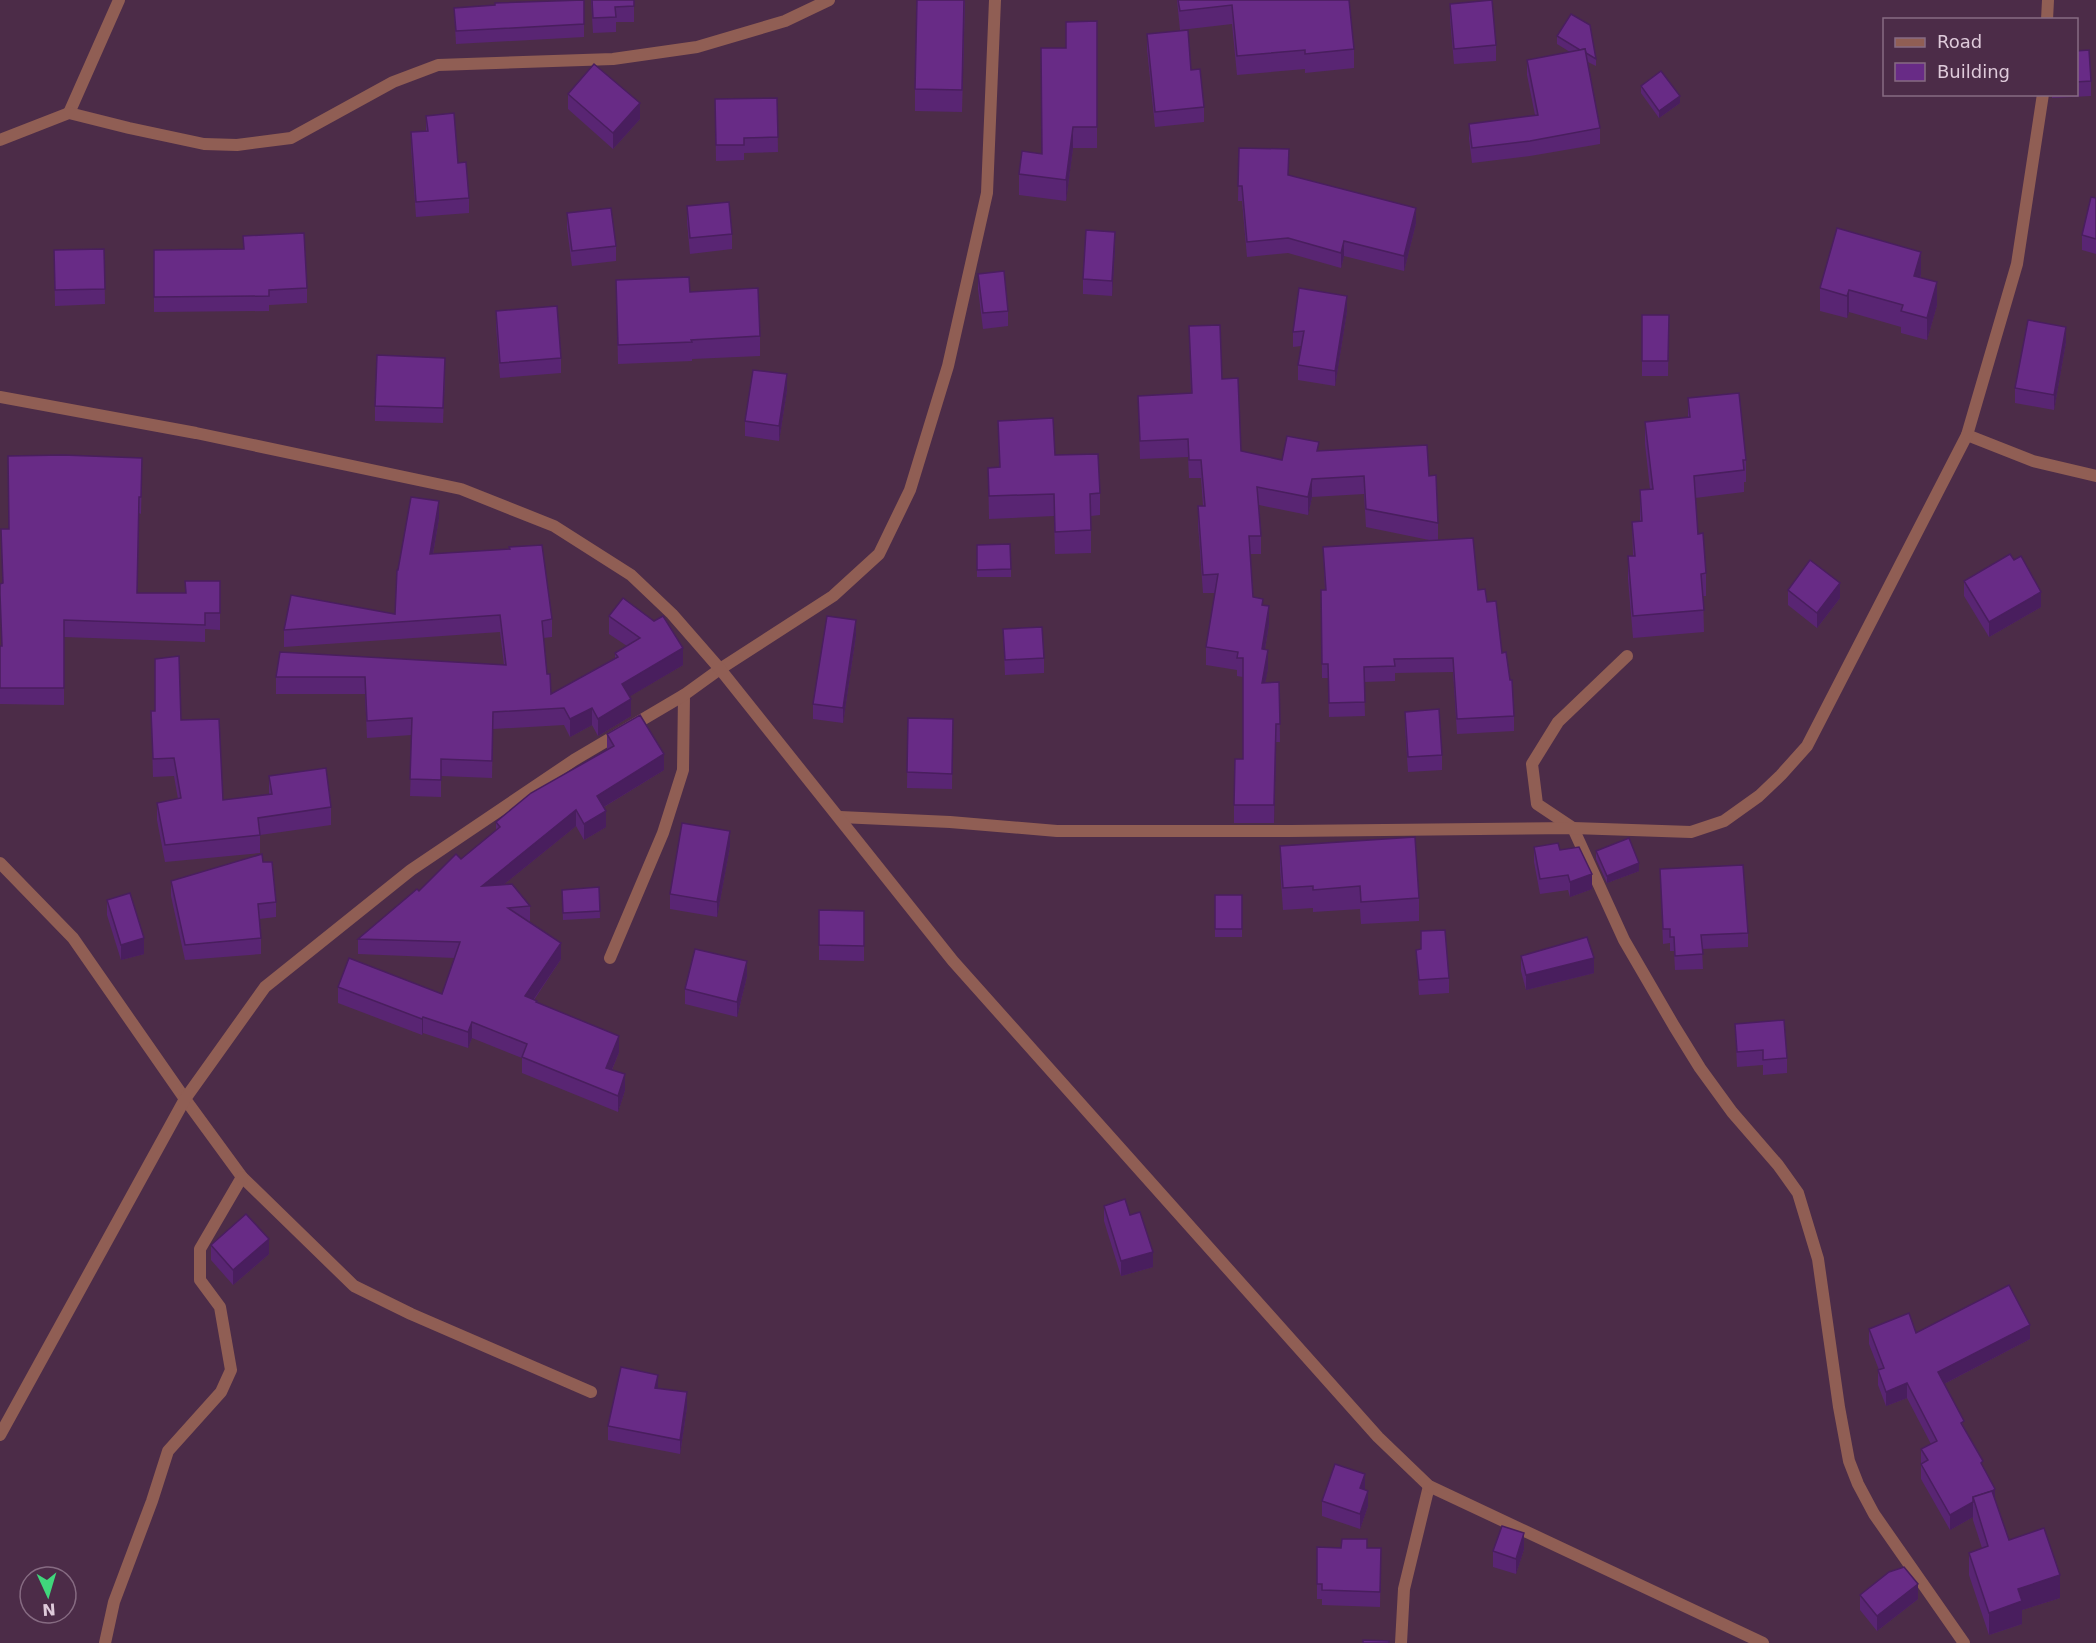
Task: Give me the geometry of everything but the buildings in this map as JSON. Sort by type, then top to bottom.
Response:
[{"type":"street","points":[[69,113],[119,0]]},
{"type":"street","points":[[0,140],[69,113],[129,129],[204,144],[237,145],[291,138],[393,82],[438,65],[613,59],[697,47],[785,21],[830,0]]},
{"type":"street","points":[[0,1435],[185,1099],[265,987],[411,870],[574,760],[684,695],[833,596],[879,554],[910,490],[948,366],[987,193],[995,0]]},
{"type":"street","points":[[2047,18],[2048,0]]},
{"type":"street","points":[[840,817],[950,822],[1057,831],[1573,828],[1691,832],[1724,821],[1759,796],[1807,746],[1968,435],[2017,264],[2043,96]]},
{"type":"street","points":[[0,396],[196,433],[461,489],[554,526],[631,575],[672,614],[720,669],[953,961],[1378,1437],[1429,1486],[1763,1643]]},
{"type":"street","points":[[1968,435],[2033,461],[2096,476]]},
{"type":"street","points":[[1627,657],[1557,723],[1532,764],[1537,804],[1573,828],[1624,940],[1674,1026],[1700,1068],[1732,1112],[1778,1165],[1798,1193],[1818,1259],[1849,1461],[1874,1514],[1964,1643]]},
{"type":"street","points":[[610,958],[663,833],[683,770],[684,695]]},
{"type":"street","points":[[0,863],[73,938],[242,1177],[354,1286],[411,1314],[591,1392]]},
{"type":"street","points":[[105,1643],[114,1602],[168,1451],[221,1392],[231,1370],[220,1307],[200,1280],[200,1249],[242,1177]]},
{"type":"street","points":[[1401,1643],[1404,1589],[1429,1486]]}]
